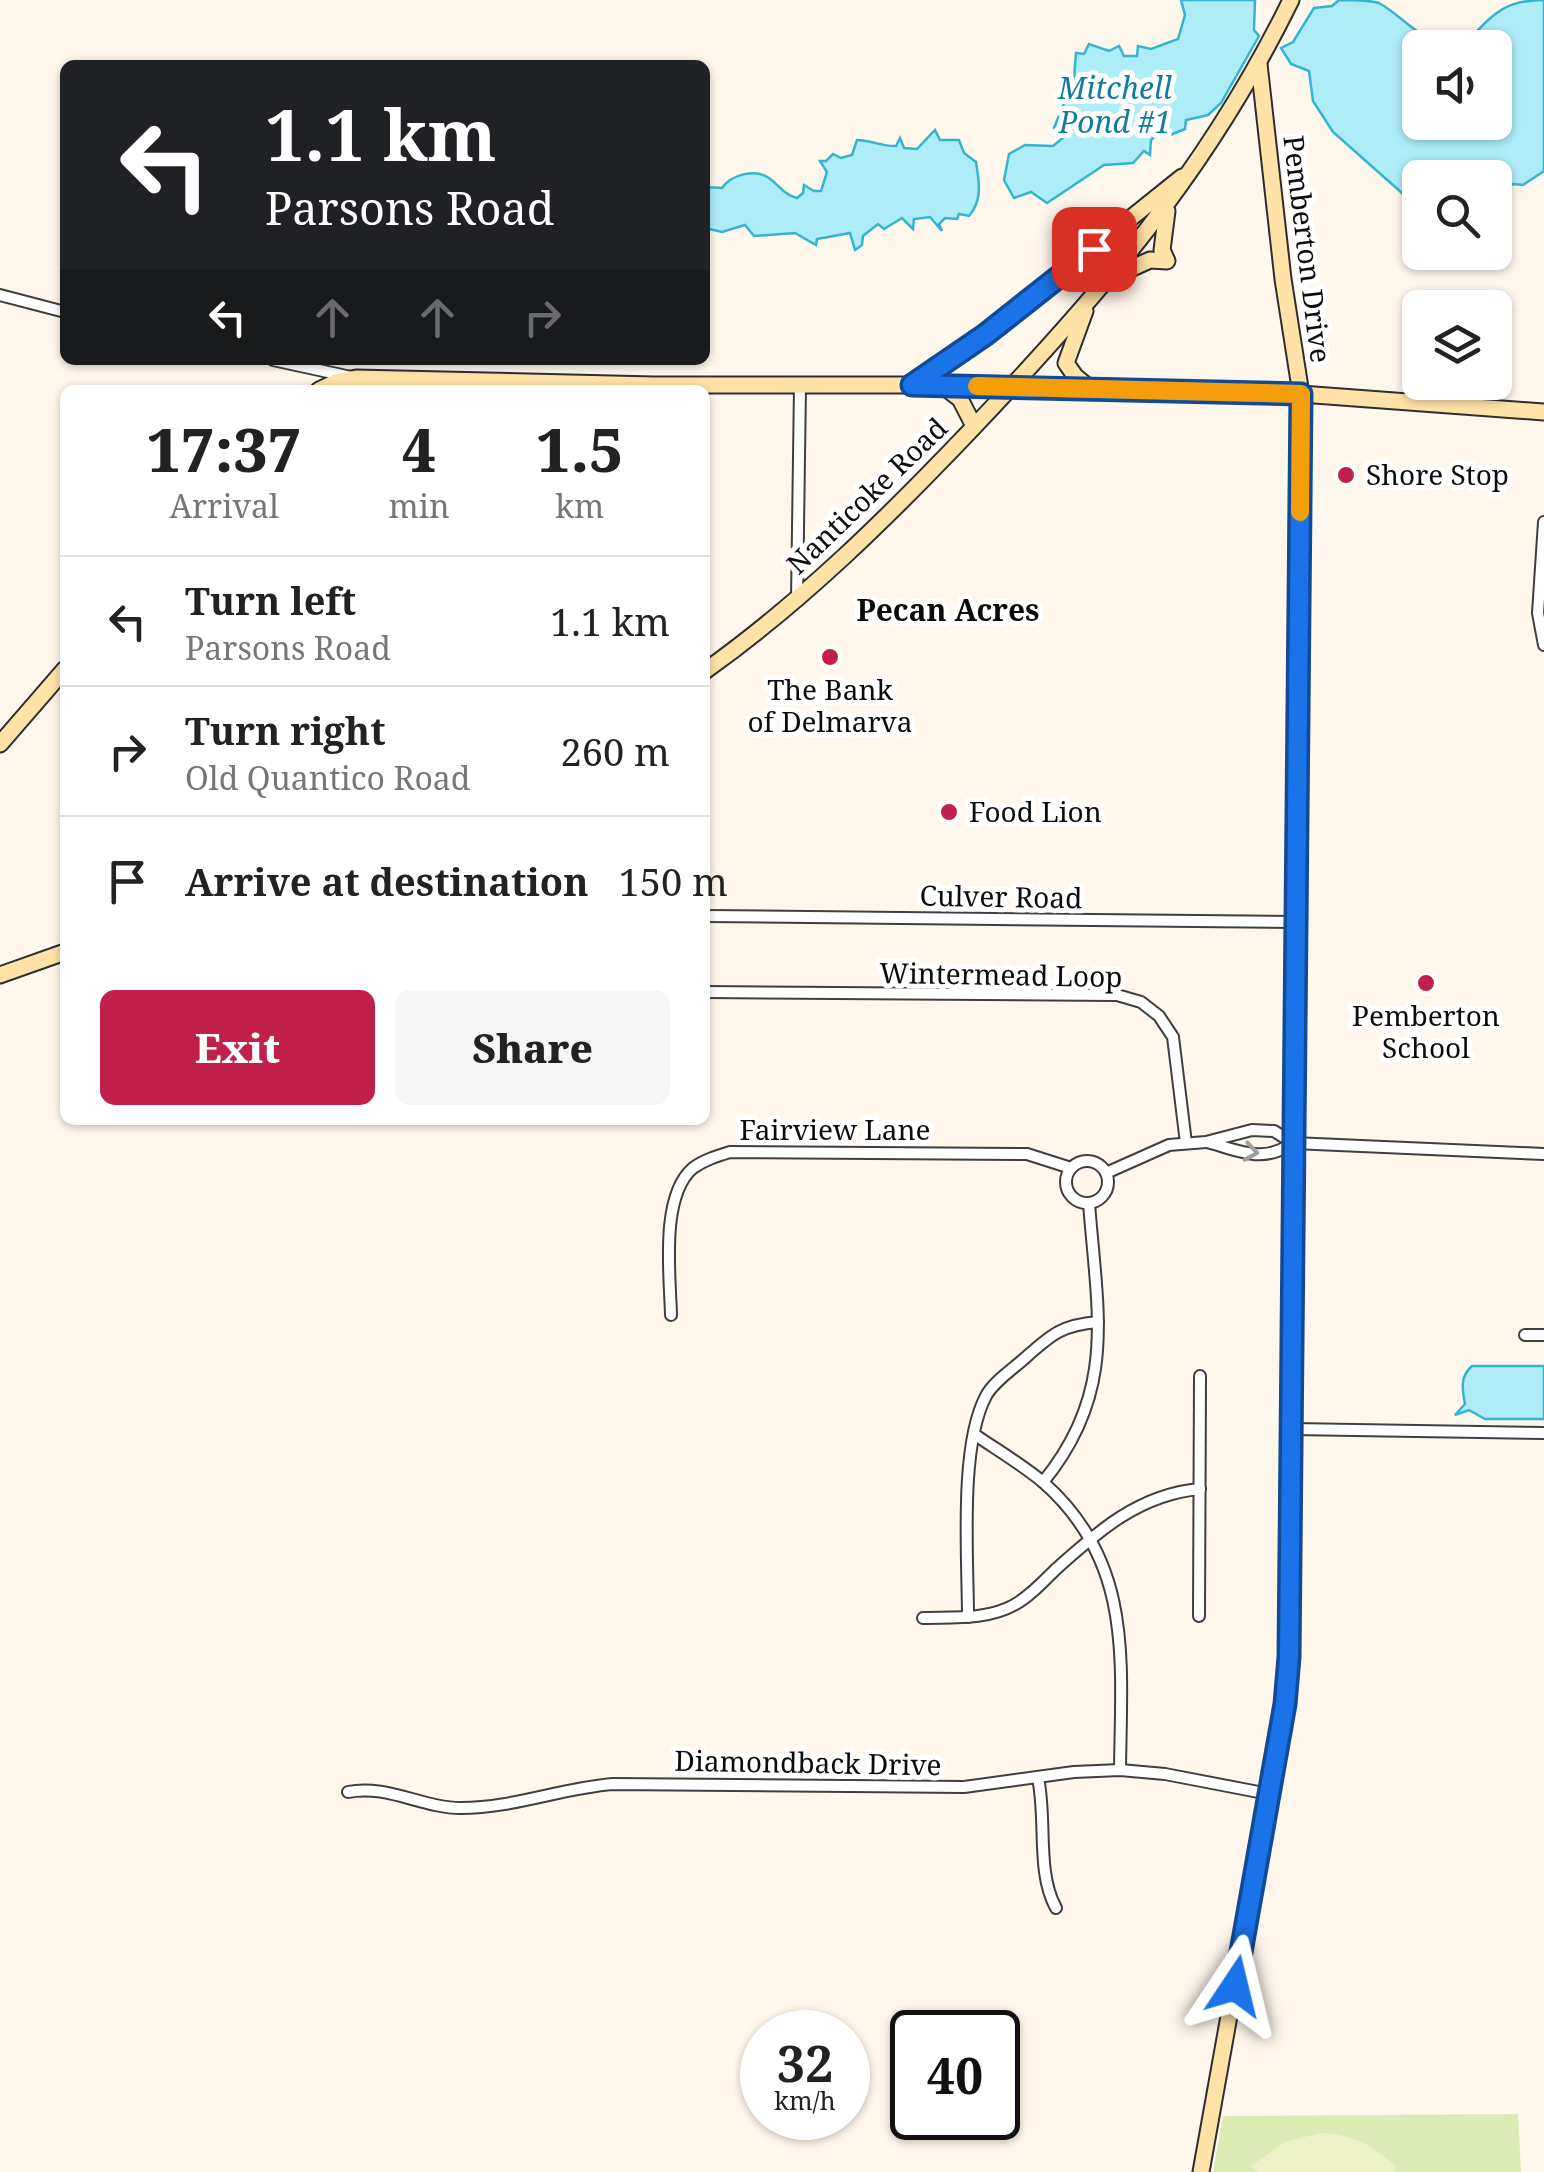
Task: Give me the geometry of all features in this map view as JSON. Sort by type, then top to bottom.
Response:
[{"type":"street","name":"Nanticoke Road","points":[[710,667],[797,600],[866,537],[1088,303],[1197,165],[1259,64],[1291,0]]},
{"type":"street","name":"Pemberton Drive","points":[[1202,2172],[1285,1704],[1288,1662],[1301,394],[1283,278],[1259,64]]},
{"type":"street","points":[[912,385],[985,335],[1197,165]]},
{"type":"street","points":[[1107,281],[1135,264],[1150,260],[1166,262],[1162,250],[1164,218],[1171,202]]},
{"type":"street","points":[[0,295],[60,311]]},
{"type":"street","points":[[1088,303],[1066,363],[1093,390]]},
{"type":"street","points":[[296,365],[356,378],[540,385]]},
{"type":"street","points":[[330,385],[356,378]]},
{"type":"street","points":[[710,386],[940,384],[1301,394],[1544,412]]},
{"type":"street","points":[[940,384],[960,399],[974,426]]},
{"type":"street","points":[[797,600],[800,386]]},
{"type":"street","points":[[1544,522],[1538,613],[1544,645]]},
{"type":"street","points":[[0,744],[60,677]]},
{"type":"street","name":"Culver Road","points":[[710,916],[1296,922]]},
{"type":"street","points":[[0,975],[60,954]]},
{"type":"street","name":"Wintermead Loop","points":[[710,992],[1118,996],[1141,1002],[1160,1016],[1174,1038],[1186,1142]]},
{"type":"street","points":[[1206,1142],[1258,1130],[1274,1131],[1294,1143],[1544,1154]]},
{"type":"street","points":[[1106,1173],[1142,1154],[1186,1142],[1206,1142],[1264,1155],[1276,1154],[1294,1143]]},
{"type":"street","name":"Fairview Lane","points":[[671,1315],[670,1236],[674,1197],[690,1170],[710,1158],[730,1152],[1028,1154],[1072,1168]]},
{"type":"street","points":[[1092,1161],[1106,1173],[1106,1192],[1089,1203],[1069,1192],[1066,1181],[1080,1162],[1092,1161]]},
{"type":"street","points":[[1043,1482],[1075,1437],[1088,1406],[1098,1358],[1089,1203]]},
{"type":"street","points":[[968,1617],[974,1434],[986,1394],[1056,1330],[1098,1322]]},
{"type":"street","points":[[1525,1334],[1544,1335]]},
{"type":"street","points":[[1199,1616],[1200,1376]]},
{"type":"street","points":[[1293,1429],[1544,1433]]},
{"type":"street","points":[[974,1434],[1043,1482],[1070,1512],[1103,1567],[1118,1616],[1120,1770]]},
{"type":"street","points":[[923,1618],[992,1614],[1015,1605],[1089,1540],[1145,1500],[1200,1489]]},
{"type":"street","name":"Diamondback Drive","points":[[348,1792],[373,1790],[430,1805],[459,1808],[613,1784],[954,1787],[1120,1770],[1166,1774],[1269,1794]]},
{"type":"street","points":[[1038,1778],[1044,1808],[1045,1882],[1056,1908]]},
{"type":"green space","points":[[1518,2114],[1521,2172],[1213,2172],[1223,2116]]},
{"type":"green space","points":[[1320,2133],[1362,2142],[1397,2168],[1393,2172],[1257,2172],[1251,2166],[1285,2142]]},
{"type":"water","name":"Mitchell Pond #1","points":[[1181,0],[1255,0],[1254,30],[1259,36],[1221,103],[1208,115],[1186,120],[1185,129],[1165,137],[1158,133],[1151,140],[1150,155],[1144,151],[1133,163],[1104,165],[1047,203],[1031,192],[1014,198],[1004,180],[1009,154],[1025,145],[1053,146],[1064,137],[1054,128],[1074,79],[1076,53],[1084,54],[1089,44],[1109,51],[1119,46],[1124,56],[1137,56],[1138,46],[1151,49],[1178,39],[1185,15]]},
{"type":"water","points":[[1339,0],[1379,3],[1417,30],[1402,30],[1402,140],[1512,140],[1512,30],[1479,30],[1507,7],[1544,0],[1544,171],[1523,185],[1512,184],[1512,160],[1402,160],[1402,193],[1333,132],[1313,101],[1309,71],[1291,64],[1281,48],[1293,42],[1314,8],[1332,6]]},
{"type":"water","points":[[935,130],[940,140],[959,140],[964,153],[976,162],[976,203],[969,216],[945,218],[939,224],[942,231],[930,217],[914,219],[913,229],[902,218],[884,229],[878,224],[863,236],[862,245],[855,250],[850,233],[817,239],[816,245],[795,233],[754,236],[745,225],[722,232],[710,229],[710,187],[722,188],[737,176],[763,175],[797,198],[804,185],[821,191],[827,172],[820,161],[833,154],[841,158],[852,155],[857,140],[896,146],[900,138],[904,148],[917,149]]},
{"type":"water","points":[[1472,1366],[1544,1366],[1544,1419],[1485,1419],[1469,1410],[1455,1415],[1465,1404],[1464,1378]]},
{"type":"slow traffic","points":[[977,386],[1301,394],[1300,512]]},
{"type":"place","name":"Shore Stop","points":[[1346,475]]},
{"type":"place","name":"The Bank of Delmarva","points":[[830,657]]},
{"type":"place","name":"Food Lion","points":[[949,812]]},
{"type":"place","name":"Pemberton School","points":[[1426,983]]},
{"type":"district","name":"Pecan Acres","points":[[948,611]]},
{"type":"route","points":[[1094,249],[985,335],[912,385],[1301,394],[1289,1657],[1285,1704],[1235,1986]]}]
